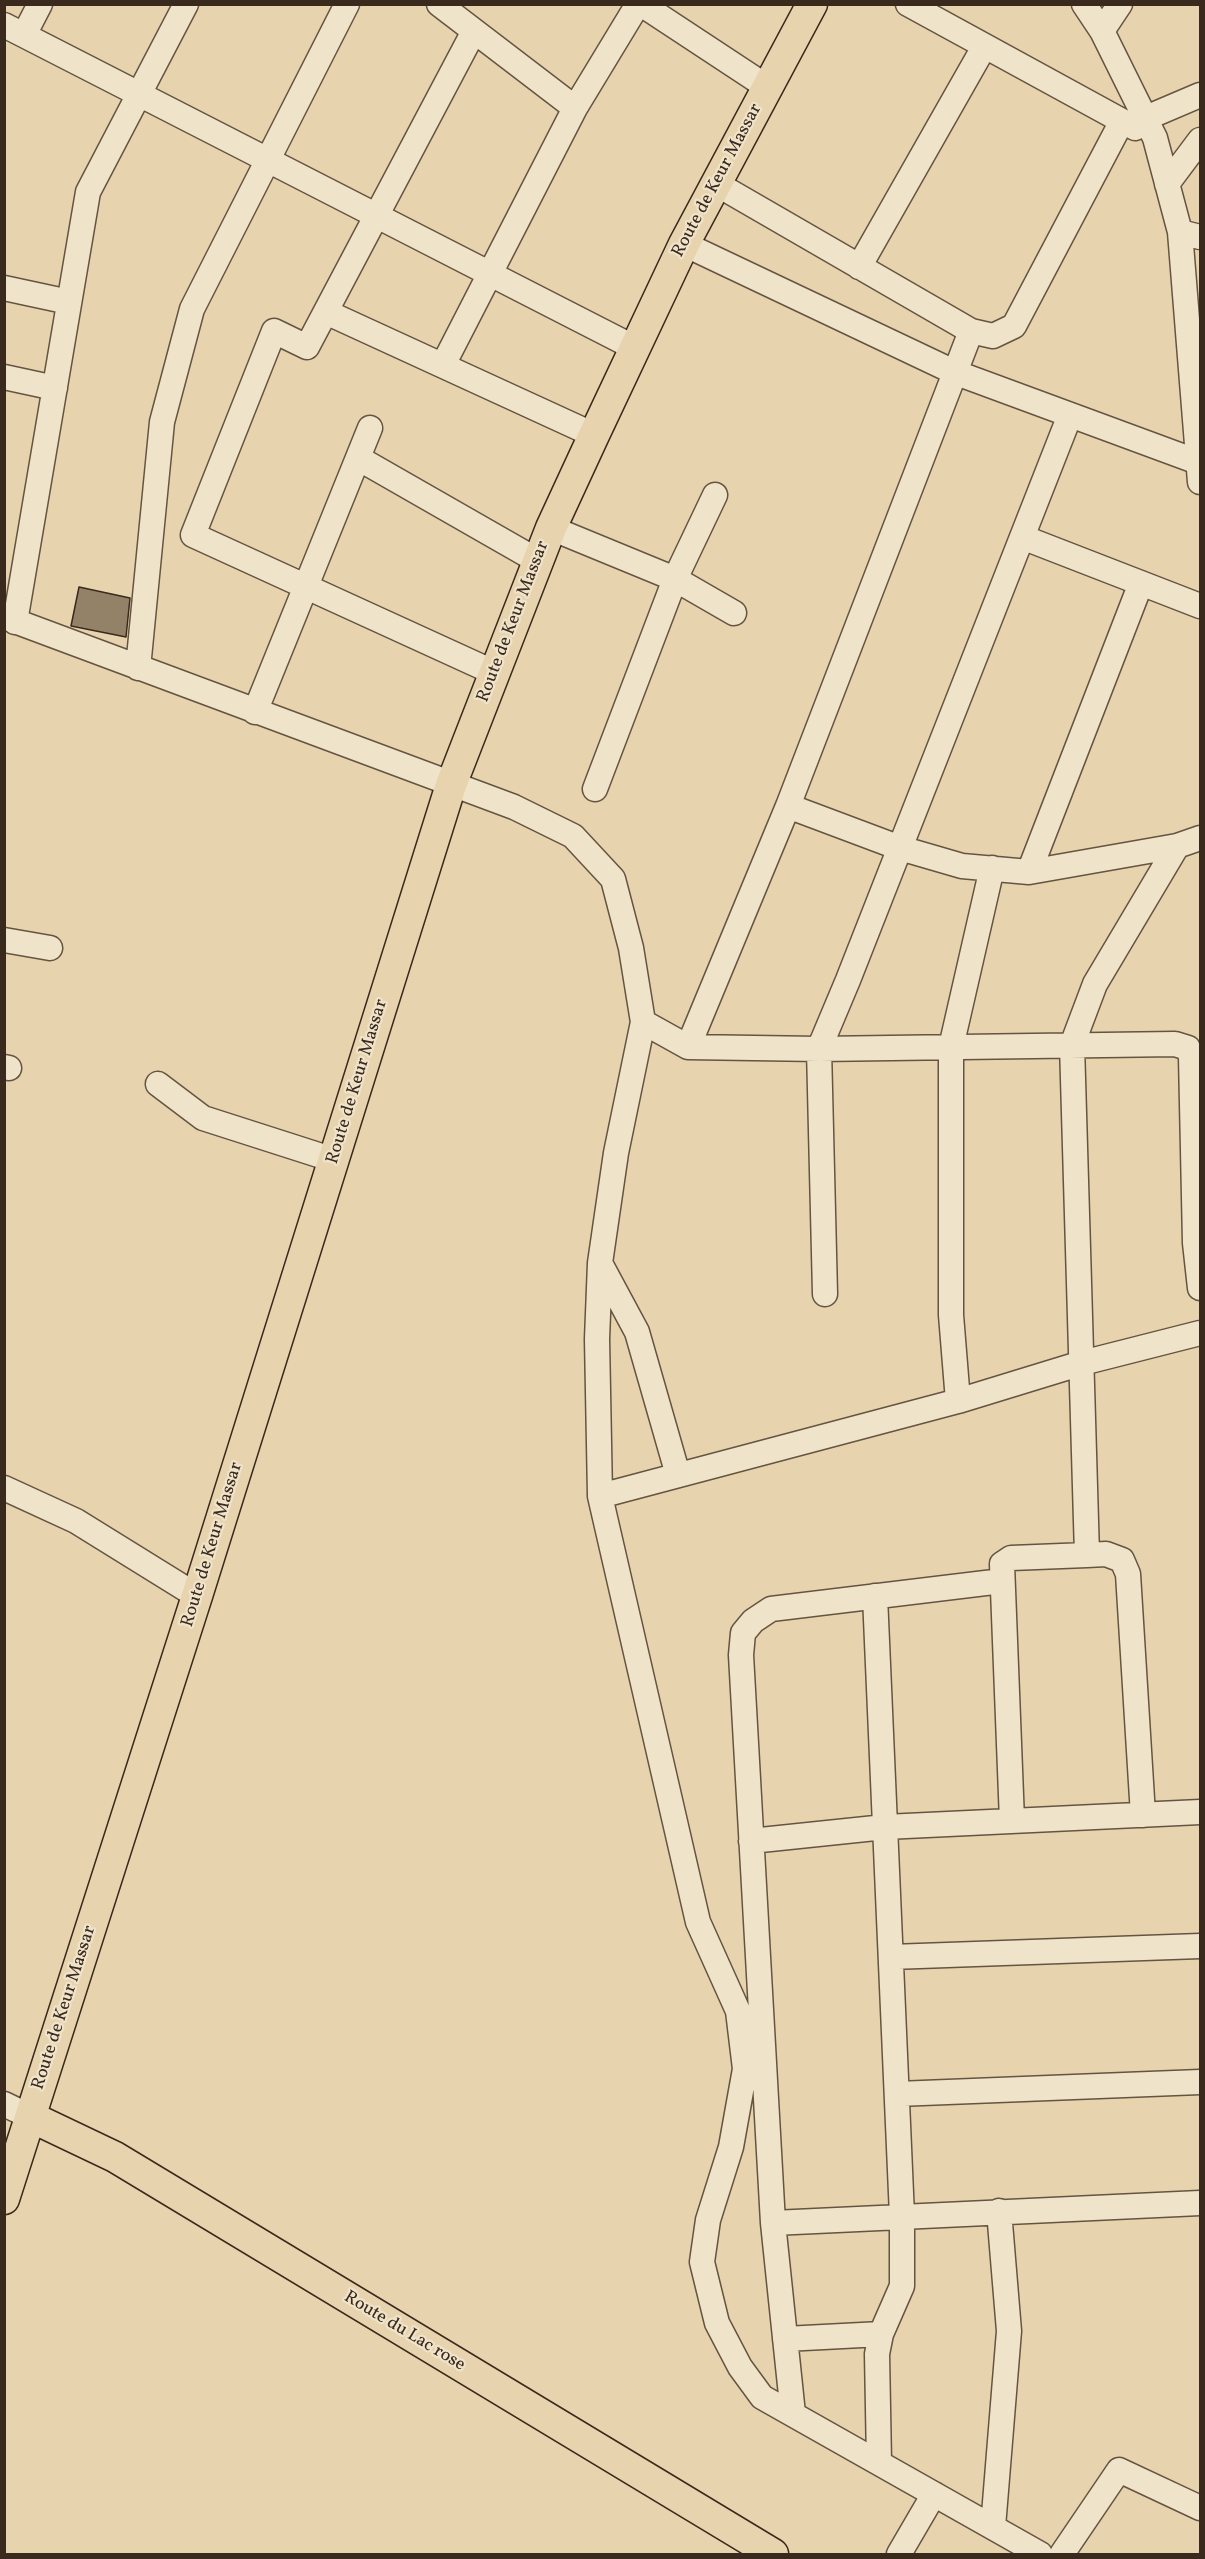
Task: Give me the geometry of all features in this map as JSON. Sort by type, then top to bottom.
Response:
[{"type":"main road","name":"Route de Keur Massar","points":[[4,2199],[17,2111],[197,1596],[451,785],[551,528],[684,244],[812,4]]},
{"type":"main road","name":"Route du Lac rose","points":[[17,2111],[125,2163],[773,2554]]},
{"type":"street","points":[[40,4],[14,30],[635,348]]},
{"type":"street","points":[[186,4],[88,192],[55,388],[10,620],[514,807],[573,836],[613,879],[631,948],[643,1022],[616,1153],[600,1263],[597,1339],[600,1496],[698,1922],[738,2011],[745,2069],[731,2147],[708,2220],[702,2262],[717,2323],[740,2367],[762,2397],[1040,2554]]},
{"type":"street","points":[[138,668],[162,422],[192,309],[346,4]]},
{"type":"street","points":[[439,4],[575,108]]},
{"type":"street","points":[[443,365],[575,108],[640,4],[767,87]]},
{"type":"street","points":[[908,4],[1122,121],[1151,128],[1200,95]]},
{"type":"street","points":[[684,244],[954,372],[1070,415],[1199,472],[1190,235],[1167,184],[1151,128],[1102,31],[1084,4]]},
{"type":"street","points":[[1102,31],[1120,4]]},
{"type":"street","points":[[474,31],[307,347],[274,331],[194,535],[495,673]]},
{"type":"street","points":[[859,267],[984,47]]},
{"type":"street","points":[[715,183],[971,331],[993,336],[1014,326],[1122,121]]},
{"type":"street","points":[[1167,184],[1200,140]]},
{"type":"street","points":[[4,288],[69,302]]},
{"type":"street","points":[[326,312],[594,435]]},
{"type":"street","points":[[688,1047],[788,806],[971,331]]},
{"type":"street","points":[[4,376],[55,388]]},
{"type":"street","points":[[825,1294],[819,1049],[1070,415]]},
{"type":"street","points":[[255,712],[370,428]]},
{"type":"street","points":[[358,458],[538,561]]},
{"type":"street","points":[[595,789],[675,579],[715,495]]},
{"type":"street","points":[[551,528],[675,579],[734,613]]},
{"type":"street","points":[[1022,537],[1200,606]]},
{"type":"street","points":[[1029,872],[1141,583]]},
{"type":"street","points":[[788,806],[900,848],[962,866],[1029,872],[1177,846],[1200,838]]},
{"type":"street","points":[[1087,1556],[1072,1045],[1095,984],[1177,846]]},
{"type":"street","points":[[958,1401],[951,1315],[951,1047],[992,868]]},
{"type":"street","points":[[4,940],[50,948]]},
{"type":"street","points":[[643,1022],[688,1047],[819,1049],[1175,1044],[1188,1048],[1191,1057],[1195,1243],[1200,1288]]},
{"type":"street","points":[[158,1084],[203,1118],[334,1160]]},
{"type":"street","points":[[600,1263],[637,1332],[678,1475]]},
{"type":"street","points":[[600,1496],[958,1401],[1082,1363],[1200,1333]]},
{"type":"street","points":[[4,1488],[76,1521],[197,1596]]},
{"type":"street","points":[[1012,1821],[1002,1581],[1002,1564],[1011,1558],[1106,1554],[1122,1560],[1128,1574],[1143,1815]]},
{"type":"street","points":[[793,2414],[773,2223],[741,1654],[743,1633],[753,1621],[771,1609],[1002,1581]]},
{"type":"street","points":[[875,1596],[902,2216],[902,2286],[881,2334],[878,2354],[879,2463]]},
{"type":"street","points":[[752,1840],[885,1827],[1200,1812]]},
{"type":"street","points":[[891,1957],[1200,1946]]},
{"type":"street","points":[[897,2094],[1200,2082]]},
{"type":"street","points":[[773,2223],[1200,2203]]},
{"type":"street","points":[[993,2528],[1009,2331],[999,2211]]},
{"type":"street","points":[[785,2339],[881,2334]]},
{"type":"street","points":[[1062,2554],[1119,2470],[1200,2508]]},
{"type":"street","points":[[899,2554],[934,2494]]},
{"type":"building","points":[[79,587],[130,598],[126,637],[71,626]]}]
